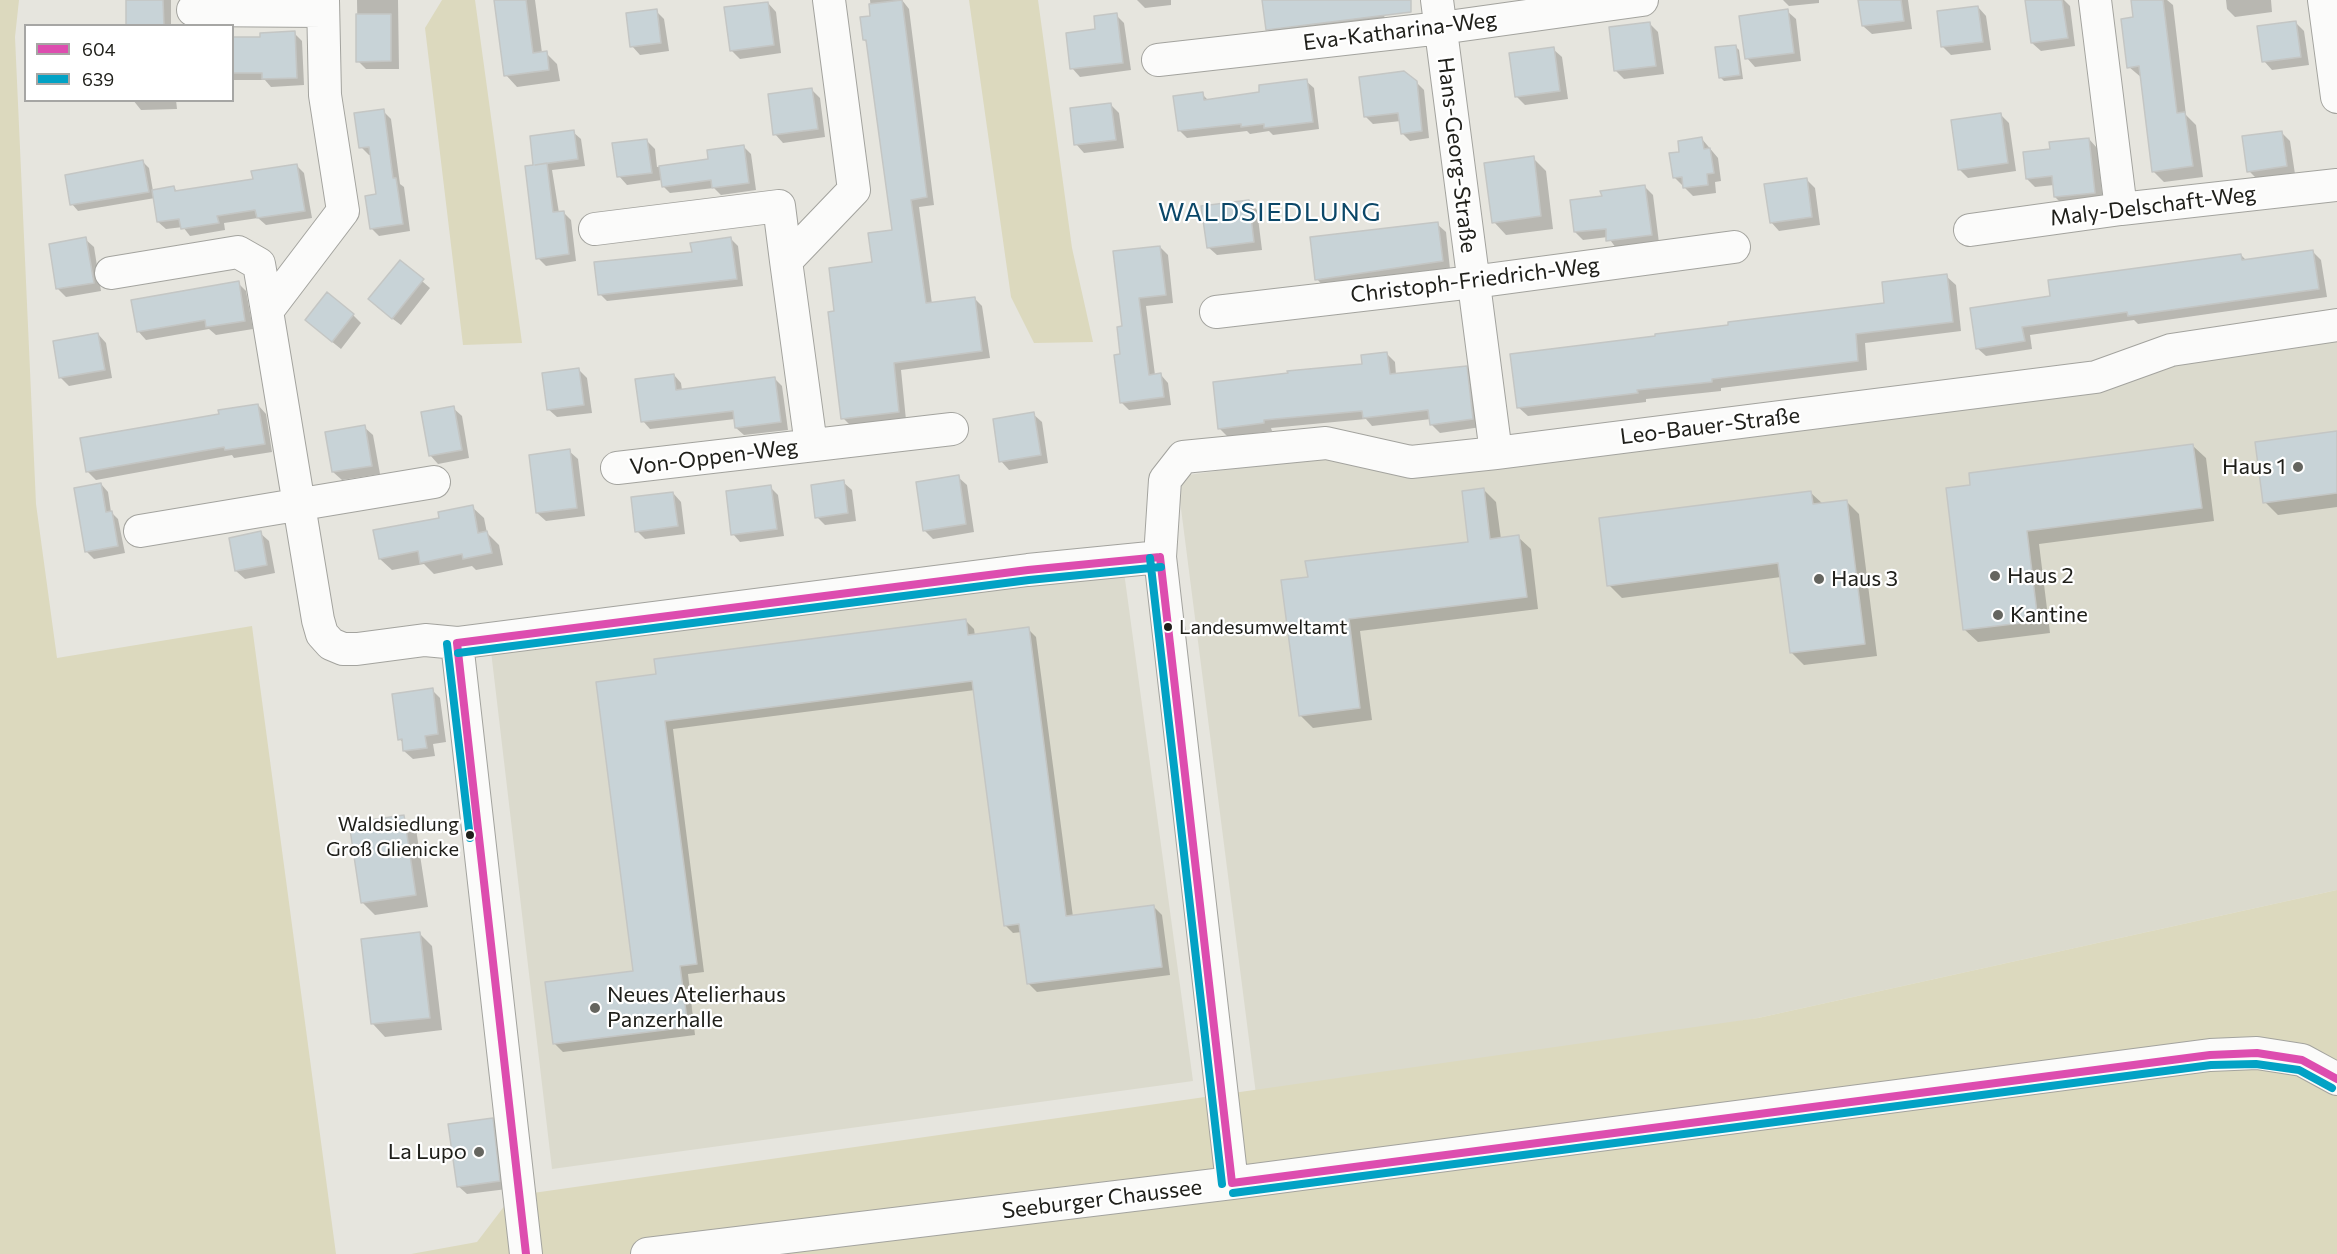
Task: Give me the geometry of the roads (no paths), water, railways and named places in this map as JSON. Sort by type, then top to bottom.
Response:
[{"type":"street","points":[[786,261],[854,190],[829,0]]},
{"type":"street","name":"Eva-Katharina-Weg","points":[[1158,60],[1439,14],[1642,0]]},
{"type":"street","points":[[2095,0],[2121,209]]},
{"type":"street","points":[[2324,0],[2337,97]]},
{"type":"street","points":[[193,10],[323,5],[325,95],[343,211],[267,311]]},
{"type":"street","name":"Hans-Georg-Straße","points":[[1439,14],[1496,453]]},
{"type":"street","name":"Maly-Delschaft-Weg","points":[[1970,230],[2121,209],[2337,185]]},
{"type":"street","name":"Von-Oppen-Weg","points":[[595,229],[779,206],[811,445]]},
{"type":"street","name":"Christoph-Friedrich-Weg","points":[[1216,312],[1473,282],[1734,247]]},
{"type":"street","points":[[111,273],[238,252],[259,264],[318,620],[322,634],[332,644],[343,649],[425,640],[457,643],[1028,570],[1160,557]]},
{"type":"street","name":"Leo-Bauer-Straße","points":[[1232,1183],[1160,557],[1165,480],[1182,458],[1326,443],[1411,462],[1496,453],[2096,377],[2171,350],[2337,326]]},
{"type":"street","name":"Von-Oppen-Weg","points":[[617,468],[952,429]]},
{"type":"street","points":[[140,531],[434,482]]},
{"type":"street","points":[[457,643],[526,1254]]},
{"type":"street","name":"Seeburger Chaussee","points":[[647,1254],[1232,1183],[2210,1055],[2257,1053],[2302,1060],[2337,1079]]},
{"type":"place","name":"Haus 1","points":[[2298,467]]},
{"type":"place","name":"Haus 2","points":[[1995,576]]},
{"type":"place","name":"Haus 3","points":[[1819,579]]},
{"type":"place","name":"Kantine","points":[[1998,615]]},
{"type":"place","name":"Landesumweltamt","points":[[1168,627]]},
{"type":"place","name":"Waldsiedlung Groß Glienicke","points":[[470,835]]},
{"type":"place","name":"Neues Atelierhaus Panzerhalle","points":[[595,1008]]},
{"type":"place","name":"La Lupo","points":[[479,1152]]},
{"type":"district","name":"WALDSIEDLUNG","points":[[1270,212]]}]
